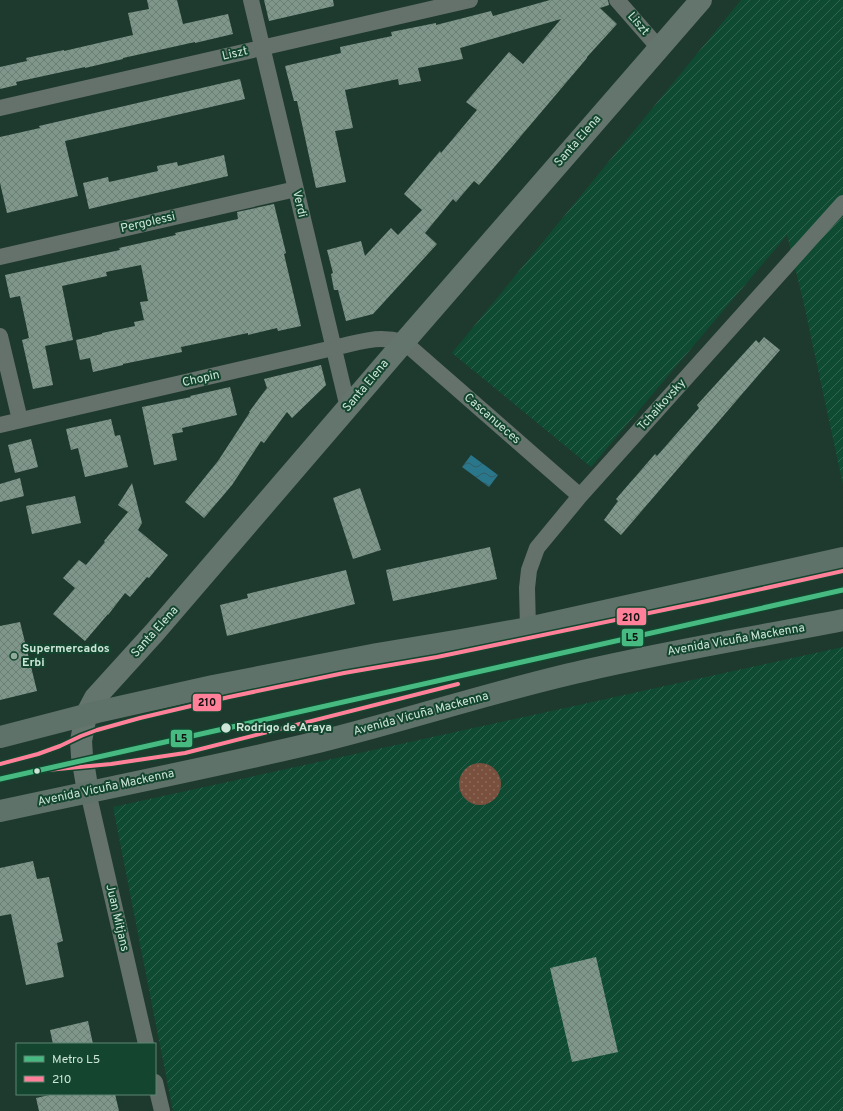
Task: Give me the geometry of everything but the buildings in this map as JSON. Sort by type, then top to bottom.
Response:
[{"type":"main road","points":[[0,737],[86,715],[213,686],[282,672],[528,628],[843,558]]},
{"type":"main road","name":"Avenida Vicuña Mackenna","points":[[0,811],[319,742],[582,671],[658,654],[843,620]]},
{"type":"street","name":"Verdi","points":[[251,0],[348,408]]},
{"type":"street","name":"Liszt","points":[[0,108],[470,0]]},
{"type":"street","name":"Liszt","points":[[617,0],[659,48]]},
{"type":"street","name":"Santa Elena","points":[[88,792],[81,741],[86,715],[95,698],[154,633],[701,0]]},
{"type":"street","name":"Pergolessi","points":[[0,257],[296,189]]},
{"type":"street","name":"Tchaikovsky","points":[[528,628],[527,588],[529,570],[536,548],[580,496],[843,203]]},
{"type":"street","points":[[0,336],[20,420]]},
{"type":"street","name":"Chopin","points":[[0,425],[333,348],[380,339],[404,342]]},
{"type":"street","name":"Cascanueces","points":[[404,342],[580,496]]},
{"type":"street","name":"Juan Mitjans","points":[[88,792],[146,1043]]},
{"type":"street","points":[[156,1086],[162,1111]]},
{"type":"shaded area","points":[[741,0],[843,0],[843,485],[803,300],[787,235],[591,467],[452,353]]},
{"type":"shaded area","points":[[843,647],[843,1111],[173,1111],[113,807]]},
{"type":"shaded area","points":[[476,763],[484,763],[492,766],[498,772],[501,784],[498,796],[492,802],[484,805],[476,805],[468,802],[462,796],[459,788],[459,780],[462,772],[468,766]]},
{"type":"water","points":[[471,455],[498,475],[489,487],[462,467]]},
{"type":"metro line","name":"L5","points":[[0,779],[843,590]]},
{"type":"transit line","name":"210","points":[[0,764],[38,754],[97,730],[140,718],[229,697],[344,673],[437,657],[843,571]]},
{"type":"transit line","name":"210","points":[[37,771],[111,764],[185,753],[458,684]]},
{"type":"place","name":"Supermercados Erbi","points":[[14,656]]},
{"type":"place","name":"Rodrigo de Araya","points":[[226,728]]}]
